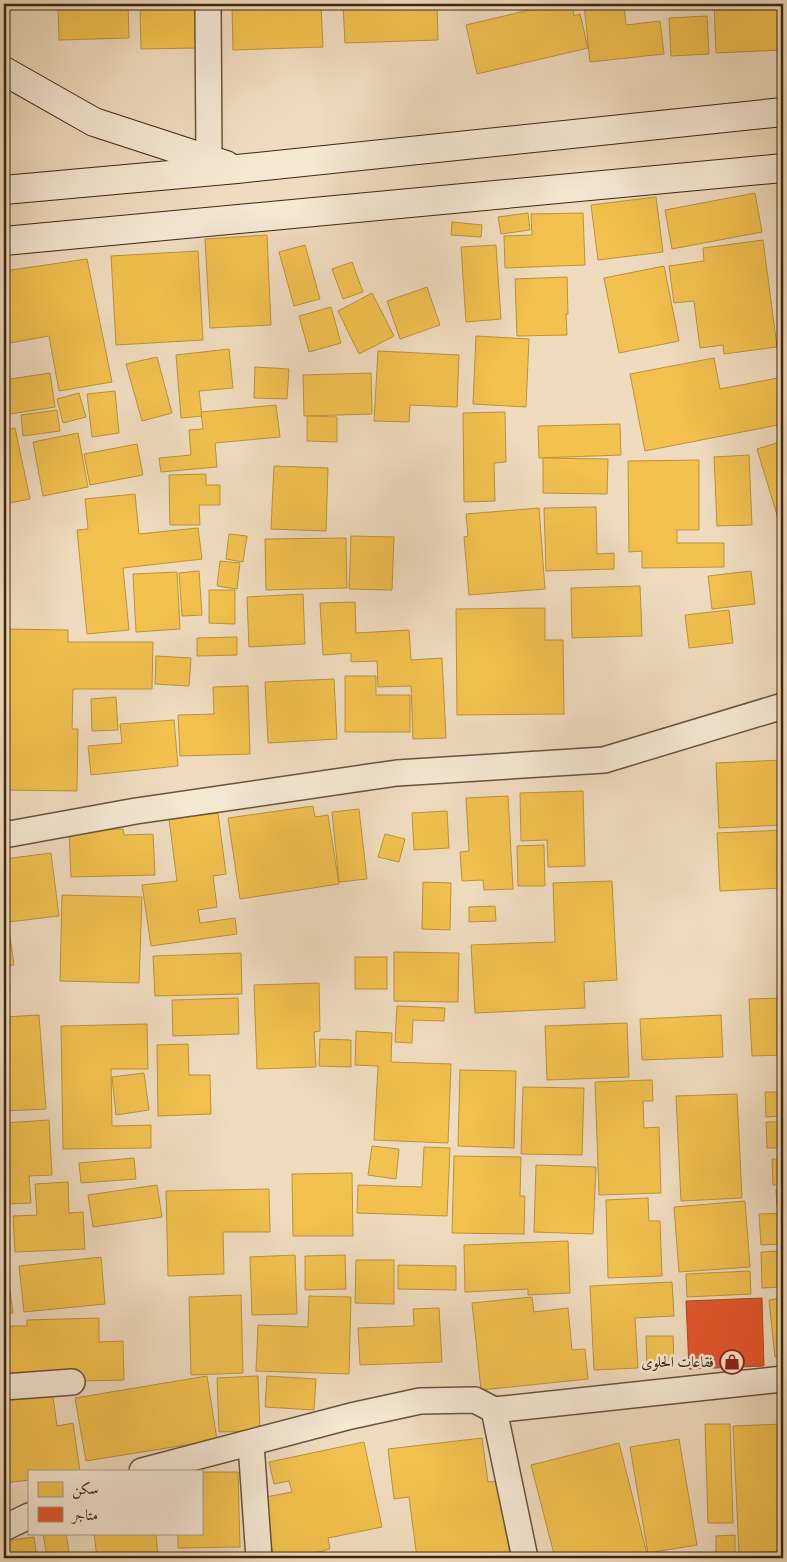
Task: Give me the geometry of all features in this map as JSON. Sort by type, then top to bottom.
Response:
[{"type":"main road","points":[[4,71],[94,122],[237,169]]},
{"type":"main road","points":[[4,190],[237,169],[783,112]]},
{"type":"main road","points":[[4,242],[783,168]]},
{"type":"street","points":[[208,4],[209,160]]},
{"type":"street","points":[[4,835],[136,811],[397,773],[604,760],[783,706]]},
{"type":"street","points":[[146,1470],[251,1444],[351,1416],[420,1401],[475,1400],[494,1410],[783,1379]]},
{"type":"street","points":[[4,1387],[72,1382]]},
{"type":"street","points":[[494,1410],[526,1558]]},
{"type":"street","points":[[251,1444],[259,1558]]},
{"type":"street","points":[[4,1528],[28,1516]]},
{"type":"building: سكن","points":[[58,4],[128,4],[129,38],[59,40]]},
{"type":"building: سكن","points":[[140,4],[195,4],[196,48],[141,49]]},
{"type":"building: سكن","points":[[321,4],[323,47],[233,50],[232,6]]},
{"type":"building: سكن","points":[[343,4],[437,4],[438,40],[345,43]]},
{"type":"building: سكن","points":[[555,4],[572,4],[574,16],[580,14],[588,48],[477,74],[466,25]]},
{"type":"building: سكن","points":[[584,4],[624,4],[626,25],[660,21],[664,54],[590,62]]},
{"type":"building: سكن","points":[[651,4],[677,4],[677,7],[651,9]]},
{"type":"building: سكن","points":[[714,4],[783,4],[783,50],[716,53]]},
{"type":"building: سكن","points":[[707,16],[709,54],[671,56],[669,18]]},
{"type":"building: سكن","points":[[755,193],[762,232],[672,249],[665,210]]},
{"type":"building: سكن","points":[[656,197],[663,252],[598,260],[591,205]]},
{"type":"building: سكن","points":[[528,213],[530,230],[501,234],[498,217]]},
{"type":"building: سكن","points":[[583,213],[585,265],[505,268],[504,236],[532,235],[531,214]]},
{"type":"building: سكن","points":[[452,222],[482,225],[481,237],[451,235]]},
{"type":"building: سكن","points":[[267,235],[271,325],[210,328],[205,239]]},
{"type":"building: سكن","points":[[763,240],[777,347],[724,354],[723,345],[700,348],[694,301],[674,303],[669,266],[704,261],[703,248]]},
{"type":"building: سكن","points":[[305,245],[320,299],[294,306],[279,252]]},
{"type":"building: سكن","points":[[496,245],[501,319],[466,322],[461,247]]},
{"type":"building: سكن","points":[[198,251],[203,340],[116,345],[111,256]]},
{"type":"building: سكن","points":[[87,259],[112,382],[59,391],[49,336],[10,343],[4,312],[4,271]]},
{"type":"building: سكن","points":[[352,262],[363,292],[343,299],[332,269]]},
{"type":"building: سكن","points":[[664,266],[679,341],[619,353],[604,278]]},
{"type":"building: سكن","points":[[567,277],[567,335],[517,336],[515,279]]},
{"type":"building: سكن","points":[[427,287],[440,325],[400,339],[387,301]]},
{"type":"building: سكن","points":[[372,293],[394,336],[359,354],[338,311]]},
{"type":"building: سكن","points":[[331,307],[341,343],[309,352],[299,316]]},
{"type":"building: سكن","points":[[476,336],[529,339],[526,407],[473,404]]},
{"type":"building: سكن","points":[[229,349],[233,388],[199,391],[202,416],[181,418],[176,355]]},
{"type":"building: سكن","points":[[378,351],[459,355],[457,407],[410,405],[409,422],[374,421]]},
{"type":"building: سكن","points":[[157,357],[172,413],[142,421],[126,364]]},
{"type":"building: سكن","points":[[714,358],[720,389],[783,377],[783,424],[645,451],[630,374]]},
{"type":"building: سكن","points":[[255,367],[289,369],[287,399],[254,398]]},
{"type":"building: سكن","points":[[50,373],[55,407],[4,415],[4,380]]},
{"type":"building: سكن","points":[[371,373],[372,414],[304,416],[303,375]]},
{"type":"building: سكن","points":[[115,391],[119,433],[92,437],[87,394]]},
{"type":"building: سكن","points":[[79,393],[86,417],[63,423],[57,399]]},
{"type":"building: سكن","points":[[276,405],[280,437],[215,443],[217,467],[161,472],[159,458],[191,455],[189,430],[203,429],[201,412]]},
{"type":"building: سكن","points":[[57,410],[60,431],[23,436],[21,415]]},
{"type":"building: سكن","points":[[505,412],[506,462],[494,463],[495,501],[464,502],[463,413]]},
{"type":"building: سكن","points":[[307,416],[337,417],[337,442],[307,441]]},
{"type":"building: سكن","points":[[620,424],[621,455],[539,458],[538,426]]},
{"type":"building: سكن","points":[[15,428],[30,499],[5,504],[4,430]]},
{"type":"building: سكن","points":[[78,433],[88,487],[43,496],[33,442]]},
{"type":"building: سكن","points":[[783,441],[783,535],[757,449]]},
{"type":"building: سكن","points":[[137,444],[143,475],[90,485],[84,454]]},
{"type":"building: سكن","points":[[749,455],[752,525],[717,526],[714,457]]},
{"type":"building: سكن","points":[[543,458],[608,459],[607,494],[543,493]]},
{"type":"building: سكن","points":[[699,460],[699,530],[677,530],[677,543],[724,543],[724,567],[642,568],[642,551],[629,552],[628,461]]},
{"type":"building: سكن","points":[[274,466],[328,468],[326,531],[271,529]]},
{"type":"building: سكن","points":[[206,474],[206,485],[220,485],[220,505],[199,505],[200,525],[170,525],[169,475]]},
{"type":"building: سكن","points":[[135,494],[139,534],[198,528],[202,559],[123,568],[129,630],[87,634],[77,530],[88,529],[85,499]]},
{"type":"building: سكن","points":[[596,507],[597,554],[614,553],[614,569],[546,571],[544,508]]},
{"type":"building: سكن","points":[[539,508],[545,589],[469,595],[464,537],[468,536],[466,514]]},
{"type":"building: سكن","points":[[229,534],[247,536],[243,562],[226,559]]},
{"type":"building: سكن","points":[[351,536],[394,537],[392,590],[349,589]]},
{"type":"building: سكن","points":[[346,538],[347,588],[266,590],[265,539]]},
{"type":"building: سكن","points":[[220,561],[240,563],[237,589],[217,586]]},
{"type":"building: سكن","points":[[199,571],[202,615],[182,616],[179,573]]},
{"type":"building: سكن","points":[[751,571],[755,604],[712,609],[708,576]]},
{"type":"building: سكن","points":[[177,572],[180,629],[136,632],[133,574]]},
{"type":"building: سكن","points":[[640,586],[642,636],[572,638],[571,588]]},
{"type":"building: سكن","points":[[209,590],[235,590],[235,624],[209,623]]},
{"type":"building: سكن","points":[[303,594],[305,644],[249,647],[247,597]]},
{"type":"building: سكن","points":[[355,602],[356,633],[409,630],[411,660],[442,658],[446,738],[413,739],[411,686],[378,687],[377,661],[351,662],[351,653],[323,655],[320,603]]},
{"type":"building: سكن","points":[[545,608],[545,640],[563,640],[564,714],[457,715],[456,609]]},
{"type":"building: سكن","points":[[729,610],[733,643],[689,648],[685,615]]},
{"type":"building: سكن","points":[[4,629],[68,630],[68,642],[153,642],[152,689],[73,689],[72,729],[78,729],[77,791],[4,790]]},
{"type":"building: سكن","points":[[237,637],[237,655],[197,656],[197,638]]},
{"type":"building: سكن","points":[[156,656],[191,658],[189,686],[155,684]]},
{"type":"building: سكن","points":[[345,676],[376,676],[376,695],[410,695],[410,732],[345,732]]},
{"type":"building: سكن","points":[[334,679],[337,739],[268,743],[265,682]]},
{"type":"building: سكن","points":[[248,686],[250,754],[180,756],[178,715],[214,714],[213,687]]},
{"type":"building: سكن","points":[[116,697],[118,730],[92,731],[91,699]]},
{"type":"building: سكن","points":[[174,720],[178,766],[91,775],[88,746],[122,743],[120,724]]},
{"type":"building: سكن","points":[[783,760],[783,825],[719,828],[716,763]]},
{"type":"building: سكن","points":[[583,791],[585,866],[548,867],[547,840],[521,841],[520,793]]},
{"type":"building: سكن","points":[[508,796],[513,889],[484,890],[483,880],[462,881],[460,852],[469,851],[466,798]]},
{"type":"building: سكن","points":[[313,806],[315,817],[328,815],[339,884],[240,899],[228,818]]},
{"type":"building: سكن","points":[[359,809],[367,879],[339,882],[332,812]]},
{"type":"building: سكن","points":[[447,811],[449,848],[414,850],[412,813]]},
{"type":"building: سكن","points":[[218,813],[226,874],[213,876],[217,907],[198,910],[200,923],[235,918],[237,934],[151,946],[142,885],[177,881],[169,819]]},
{"type":"building: سكن","points":[[123,829],[124,835],[153,834],[155,875],[71,877],[69,831]]},
{"type":"building: سكن","points":[[783,830],[783,888],[720,891],[717,833]]},
{"type":"building: سكن","points":[[385,834],[405,839],[399,862],[378,857]]},
{"type":"building: سكن","points":[[544,845],[545,886],[518,886],[517,846]]},
{"type":"building: سكن","points":[[51,853],[59,916],[8,922],[14,965],[4,966],[4,859]]},
{"type":"building: سكن","points":[[612,881],[617,980],[584,982],[585,1008],[475,1013],[471,945],[555,942],[553,883]]},
{"type":"building: سكن","points":[[423,882],[451,883],[450,930],[422,929]]},
{"type":"building: سكن","points":[[62,895],[142,897],[139,983],[60,981]]},
{"type":"building: سكن","points":[[495,906],[496,921],[469,922],[469,907]]},
{"type":"building: سكن","points":[[394,952],[459,953],[458,1002],[394,1001]]},
{"type":"building: سكن","points":[[241,953],[242,994],[155,996],[153,956]]},
{"type":"building: سكن","points":[[355,957],[387,957],[387,989],[355,989]]},
{"type":"building: سكن","points":[[4,970],[6,970],[8,1004],[4,1004]]},
{"type":"building: سكن","points":[[319,983],[320,1031],[314,1032],[316,1067],[257,1069],[254,985]]},
{"type":"building: سكن","points":[[238,998],[239,1034],[173,1036],[172,1000]]},
{"type":"building: سكن","points":[[783,998],[783,1055],[752,1056],[749,999]]},
{"type":"building: سكن","points":[[397,1006],[445,1008],[444,1021],[413,1020],[412,1043],[395,1042]]},
{"type":"building: سكن","points":[[39,1015],[46,1109],[4,1111],[4,1017]]},
{"type":"building: سكن","points":[[721,1015],[723,1057],[642,1060],[640,1019]]},
{"type":"building: سكن","points":[[627,1023],[629,1077],[547,1080],[545,1026]]},
{"type":"building: سكن","points":[[147,1024],[148,1069],[111,1069],[112,1126],[151,1125],[151,1148],[63,1149],[61,1026]]},
{"type":"building: سكن","points":[[356,1031],[392,1033],[391,1062],[451,1064],[448,1143],[374,1140],[378,1066],[355,1065]]},
{"type":"building: سكن","points":[[320,1039],[351,1040],[351,1067],[319,1066]]},
{"type":"building: سكن","points":[[188,1044],[189,1075],[210,1075],[211,1114],[158,1116],[157,1045]]},
{"type":"building: سكن","points":[[460,1070],[516,1071],[514,1148],[458,1146]]},
{"type":"building: سكن","points":[[144,1073],[149,1110],[116,1115],[112,1077]]},
{"type":"building: سكن","points":[[652,1080],[653,1101],[643,1101],[644,1128],[659,1127],[661,1193],[599,1195],[595,1082]]},
{"type":"building: سكن","points":[[523,1087],[584,1088],[582,1155],[521,1154]]},
{"type":"building: سكن","points":[[765,1092],[783,1092],[783,1116],[766,1117]]},
{"type":"building: سكن","points":[[737,1094],[742,1198],[681,1201],[676,1096]]},
{"type":"building: سكن","points":[[49,1120],[52,1175],[29,1176],[31,1203],[4,1204],[4,1123]]},
{"type":"building: سكن","points":[[766,1122],[783,1122],[783,1148],[767,1148]]},
{"type":"building: سكن","points":[[372,1146],[399,1149],[396,1179],[368,1175]]},
{"type":"building: سكن","points":[[424,1147],[450,1148],[447,1216],[357,1213],[358,1185],[422,1187]]},
{"type":"building: سكن","points":[[454,1156],[521,1157],[520,1196],[525,1196],[524,1234],[452,1233]]},
{"type":"building: سكن","points":[[134,1158],[136,1179],[81,1183],[79,1163]]},
{"type":"building: سكن","points":[[772,1159],[783,1159],[783,1185],[773,1185]]},
{"type":"building: سكن","points":[[536,1165],[596,1167],[593,1234],[534,1232]]},
{"type":"building: سكن","points":[[352,1173],[353,1236],[293,1236],[292,1174]]},
{"type":"building: سكن","points":[[68,1182],[69,1213],[83,1212],[85,1249],[15,1252],[13,1216],[37,1215],[35,1184]]},
{"type":"building: سكن","points":[[157,1185],[162,1217],[93,1227],[88,1195]]},
{"type":"building: سكن","points":[[269,1189],[270,1232],[223,1232],[224,1274],[168,1276],[166,1191]]},
{"type":"building: سكن","points":[[776,1189],[783,1189],[783,1207],[777,1207]]},
{"type":"building: سكن","points":[[648,1198],[649,1221],[660,1221],[662,1276],[608,1278],[606,1200]]},
{"type":"building: سكن","points":[[745,1201],[750,1267],[679,1272],[674,1207]]},
{"type":"building: سكن","points":[[783,1213],[783,1244],[761,1245],[759,1214]]},
{"type":"building: سكن","points":[[568,1241],[570,1293],[528,1295],[528,1289],[465,1292],[464,1245]]},
{"type":"building: سكن","points":[[4,1247],[13,1313],[4,1314]]},
{"type":"building: سكن","points":[[783,1251],[783,1287],[762,1288],[761,1252]]},
{"type":"building: سكن","points":[[295,1255],[297,1314],[252,1315],[250,1257]]},
{"type":"building: سكن","points":[[345,1255],[346,1289],[305,1290],[305,1256]]},
{"type":"building: سكن","points":[[101,1257],[105,1304],[24,1312],[19,1266]]},
{"type":"building: سكن","points":[[356,1260],[394,1260],[394,1304],[355,1303]]},
{"type":"building: سكن","points":[[398,1265],[456,1266],[456,1290],[398,1289]]},
{"type":"building: سكن","points":[[750,1271],[751,1294],[687,1297],[686,1274]]},
{"type":"building: سكن","points":[[672,1282],[674,1316],[635,1318],[638,1368],[594,1370],[590,1286]]},
{"type":"building: سكن","points":[[241,1295],[243,1373],[191,1375],[189,1297]]},
{"type":"building: سكن","points":[[309,1296],[351,1297],[349,1374],[256,1371],[258,1325],[308,1327]]},
{"type":"building: سكن","points":[[532,1297],[534,1312],[568,1308],[572,1350],[585,1349],[588,1379],[481,1390],[472,1303]]},
{"type":"building: سكن","points":[[783,1298],[783,1356],[775,1357],[769,1300]]},
{"type":"building: سكن","points":[[439,1308],[442,1362],[360,1365],[358,1328],[414,1326],[413,1309]]},
{"type":"building: سكن","points":[[99,1318],[99,1342],[123,1341],[124,1380],[39,1382],[4,1380],[4,1326],[27,1326],[27,1320]]},
{"type":"building: سكن","points":[[646,1336],[673,1336],[674,1366],[647,1367]]},
{"type":"building: سكن","points":[[207,1376],[217,1440],[86,1461],[75,1398]]},
{"type":"building: سكن","points":[[258,1376],[260,1431],[219,1432],[217,1378]]},
{"type":"building: سكن","points":[[267,1376],[316,1379],[314,1410],[265,1407]]},
{"type":"building: سكن","points":[[52,1390],[57,1426],[73,1423],[80,1470],[28,1470],[28,1480],[4,1483],[4,1397]]},
{"type":"building: سكن","points":[[705,1424],[730,1424],[733,1523],[708,1523]]},
{"type":"building: سكن","points":[[783,1424],[783,1551],[739,1553],[733,1426]]},
{"type":"building: سكن","points":[[482,1438],[488,1482],[501,1481],[510,1558],[417,1558],[409,1497],[394,1499],[388,1449]]},
{"type":"building: سكن","points":[[679,1439],[697,1545],[648,1553],[630,1447]]},
{"type":"building: سكن","points":[[364,1442],[382,1527],[328,1538],[330,1549],[294,1558],[274,1558],[261,1498],[292,1492],[289,1481],[274,1484],[269,1462]]},
{"type":"building: سكن","points":[[619,1443],[648,1558],[555,1558],[531,1465]]},
{"type":"building: سكن","points":[[202,1472],[238,1472],[240,1547],[178,1548],[178,1534],[202,1534]]},
{"type":"building: سكن","points":[[43,1534],[66,1534],[70,1558],[47,1558]]},
{"type":"building: سكن","points":[[94,1534],[156,1534],[158,1558],[97,1558]]},
{"type":"building: سكن","points":[[735,1535],[735,1558],[667,1558],[667,1555],[716,1553],[716,1536]]},
{"type":"building: سكن","points":[[34,1537],[37,1558],[4,1558],[4,1541]]},
{"type":"building: متاجر","points":[[762,1298],[764,1366],[689,1369],[686,1301]]},
{"type":"place","name":"فقاعات الحلوى","points":[[732,1362]]}]
